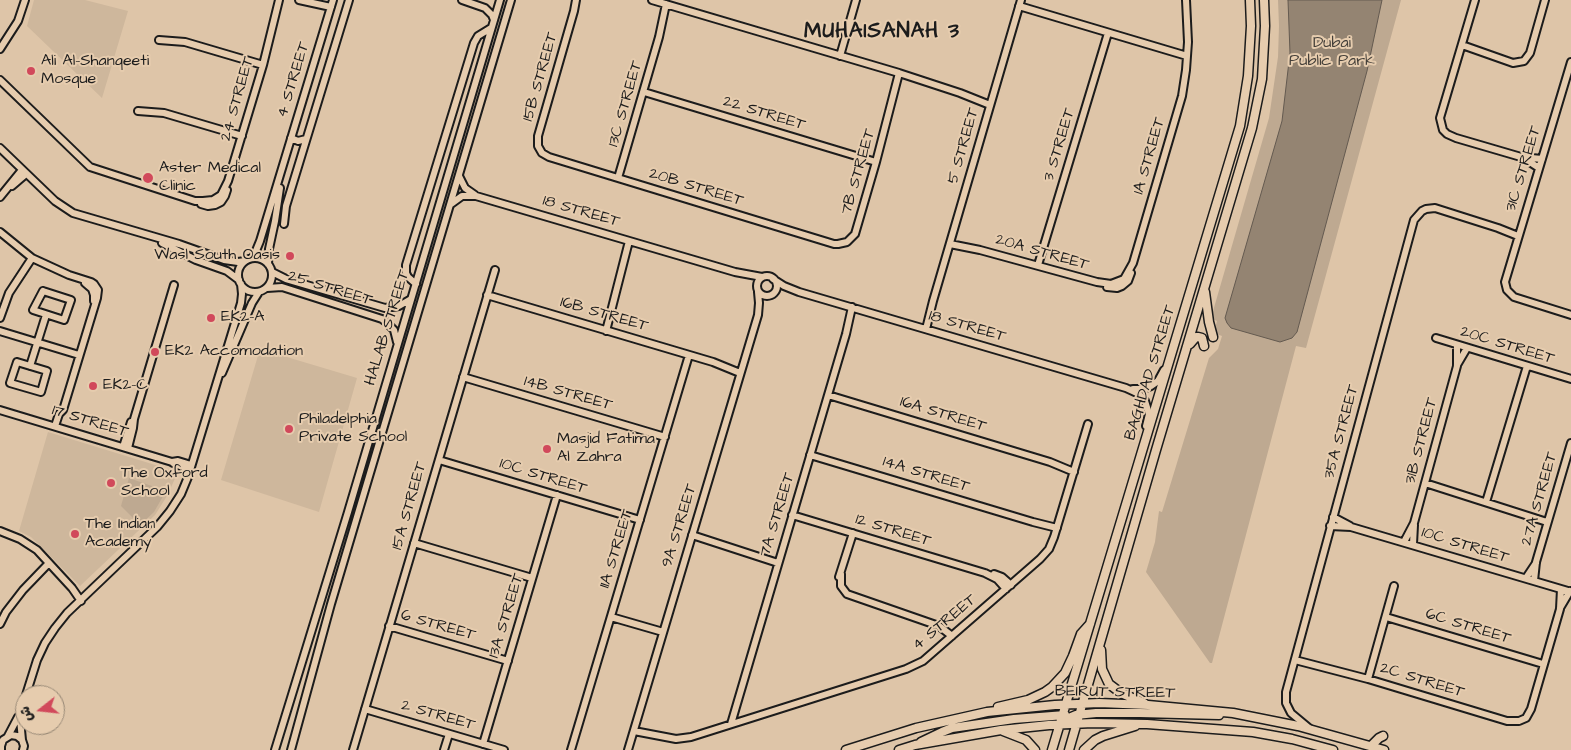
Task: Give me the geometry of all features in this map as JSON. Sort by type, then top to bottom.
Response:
[{"type":"main road","name":"BAGHDAD STREET","points":[[1052,750],[1240,126],[1250,51],[1250,0]]},
{"type":"main road","name":"BAGHDAD STREET","points":[[1069,750],[1247,146],[1262,79],[1264,0]]},
{"type":"main road","points":[[1204,289],[1213,337]]},
{"type":"main road","points":[[1187,348],[1196,337],[1202,338],[1204,346]]},
{"type":"main road","points":[[987,712],[1000,706],[1037,697],[1052,687],[1065,673],[1081,634],[1091,623]]},
{"type":"main road","points":[[1101,643],[1102,669],[1109,684],[1121,693],[1148,704]]},
{"type":"main road","name":"BEIRUT STREET","points":[[846,750],[916,728],[987,712],[1066,704],[1148,704],[1233,713],[1312,730],[1384,750]]},
{"type":"main road","points":[[915,745],[930,736],[952,728],[1014,719],[1063,715],[1074,711],[1083,704]]},
{"type":"main road","points":[[1060,725],[1069,718],[1080,714],[1140,713],[1212,716],[1233,713]]},
{"type":"main road","name":"BEIRUT STREET","points":[[899,750],[915,745],[1001,730],[1077,724],[1147,724],[1264,733],[1333,750]]},
{"type":"main road","points":[[1084,750],[1095,740],[1103,736],[1147,724]]},
{"type":"main road","points":[[1001,730],[1026,740],[1035,750]]},
{"type":"main road","points":[[1371,746],[1383,736]]},
{"type":"street","points":[[1,47],[18,21],[25,0]]},
{"type":"street","name":"24 STREET","points":[[0,80],[90,167],[208,206],[215,205],[221,202],[225,196],[263,65],[279,0]]},
{"type":"street","name":"24 STREET","points":[[273,24],[284,0]]},
{"type":"street","points":[[299,0],[330,10]]},
{"type":"street","name":"4 STREET","points":[[253,258],[260,241],[333,0]]},
{"type":"street","points":[[284,224],[286,206],[349,0]]},
{"type":"street","points":[[462,0],[480,5],[489,11],[494,20]]},
{"type":"street","name":"HALAB STREET","points":[[292,747],[337,586],[511,0]]},
{"type":"street","name":"15B STREET","points":[[540,151],[538,136],[577,0]]},
{"type":"street","points":[[652,0],[901,74],[991,103]]},
{"type":"street","points":[[838,55],[856,0]]},
{"type":"street","name":"1A STREET","points":[[1133,263],[1182,96],[1187,56],[1186,0]]},
{"type":"street","points":[[1475,0],[1440,118],[1443,130],[1447,134],[1461,139],[1521,157],[1542,159]]},
{"type":"street","points":[[1462,46],[1513,63],[1520,63],[1528,56],[1545,0]]},
{"type":"street","points":[[480,5],[500,1]]},
{"type":"street","name":"HALAB STREET","points":[[275,750],[500,1]]},
{"type":"street","points":[[1020,3],[1108,33],[1187,56]]},
{"type":"street","name":"5 STREET","points":[[924,329],[1020,3]]},
{"type":"street","name":"13C STREET","points":[[618,178],[669,5]]},
{"type":"street","points":[[416,284],[406,273],[406,265],[474,43],[478,36],[492,28]]},
{"type":"street","name":"3 STREET","points":[[1038,265],[1108,33]]},
{"type":"street","points":[[160,40],[185,42],[263,65]]},
{"type":"street","name":"31C STREET","points":[[1571,62],[1505,280],[1505,286],[1514,297],[1571,315]]},
{"type":"street","name":"7B STREET","points":[[847,242],[855,234],[901,74]]},
{"type":"street","name":"22 STREET","points":[[644,92],[876,162]]},
{"type":"street","points":[[138,111],[164,113],[242,136]]},
{"type":"street","points":[[290,140],[306,139]]},
{"type":"street","points":[[290,140],[303,150]]},
{"type":"street","points":[[0,148],[55,201],[73,213],[179,244],[224,260],[238,262],[253,258],[261,259],[268,264],[272,272],[271,280],[267,288],[259,292],[251,292],[227,272],[196,260],[149,236]]},
{"type":"street","name":"20B STREET","points":[[540,151],[546,156],[834,244],[847,242]]},
{"type":"street","points":[[1521,157],[1539,168]]},
{"type":"street","name":"4 STREET","points":[[268,264],[282,169]]},
{"type":"street","points":[[2,195],[24,172]]},
{"type":"street","points":[[459,176],[465,188],[476,196]]},
{"type":"street","points":[[451,204],[462,196],[476,196]]},
{"type":"street","name":"18 STREET","points":[[476,196],[736,272],[762,277]]},
{"type":"street","name":"35A STREET","points":[[1312,730],[1294,717],[1286,703],[1286,692],[1414,220],[1422,211],[1431,208],[1519,233]]},
{"type":"street","points":[[0,232],[32,258],[80,279],[92,289],[94,298],[93,309],[58,427]]},
{"type":"street","name":"20A STREET","points":[[950,241],[1097,282],[1111,288],[1122,286],[1130,276],[1133,263]]},
{"type":"street","points":[[606,330],[622,269],[632,242]]},
{"type":"street","points":[[0,318],[12,287],[32,258]]},
{"type":"street","points":[[29,685],[45,643],[61,620],[164,519],[181,494],[241,303],[242,294],[238,272],[245,261]]},
{"type":"street","name":"15A STREET","points":[[353,750],[495,270]]},
{"type":"street","name":"25 STREET","points":[[272,272],[291,280],[385,308],[399,306],[411,298]]},
{"type":"street","name":"18 STREET","points":[[736,272],[747,278],[757,289]]},
{"type":"street","points":[[767,276],[773,279],[777,287],[771,295],[763,296],[757,289],[758,281],[762,277],[767,276]]},
{"type":"street","name":"18 STREET","points":[[773,279],[799,292],[1126,388],[1139,394],[1148,409],[1148,418],[1139,451],[1139,463]]},
{"type":"street","points":[[125,447],[134,425],[174,285]]},
{"type":"street","name":"25 STREET","points":[[267,288],[282,287],[382,320],[394,330],[398,345]]},
{"type":"street","name":"9A STREET","points":[[629,748],[758,314],[757,289]]},
{"type":"street","points":[[42,291],[71,300],[64,320],[46,315],[33,310],[42,291]]},
{"type":"street","name":"18 STREET","points":[[771,295],[783,291],[799,292]]},
{"type":"street","points":[[209,404],[252,302],[259,292]]},
{"type":"street","name":"16B STREET","points":[[487,295],[741,371]]},
{"type":"street","name":"9A STREET","points":[[758,314],[771,295]]},
{"type":"street","name":"7A STREET","points":[[731,724],[854,308]]},
{"type":"street","points":[[30,366],[46,315]]},
{"type":"street","points":[[0,331],[79,355]]},
{"type":"street","name":"20C STREET","points":[[1436,338],[1571,379]]},
{"type":"street","name":"31B STREET","points":[[1457,345],[1457,366]]},
{"type":"street","name":"31B STREET","points":[[1404,542],[1414,524],[1457,366],[1466,348]]},
{"type":"street","name":"11A STREET","points":[[572,750],[689,355]]},
{"type":"street","points":[[17,362],[30,366],[47,371],[40,392],[10,383],[17,362]]},
{"type":"street","name":"18 STREET","points":[[1126,388],[1139,389],[1151,386],[1158,381],[1169,362]]},
{"type":"street","points":[[1486,502],[1526,366]]},
{"type":"street","name":"14B STREET","points":[[463,377],[664,436]]},
{"type":"street","name":"16A STREET","points":[[828,395],[1074,470]]},
{"type":"street","name":"17 STREET","points":[[0,410],[172,462],[178,462],[190,468]]},
{"type":"street","name":"4 STREET","points":[[634,729],[671,738],[686,738],[912,667],[923,661],[1045,554],[1052,543],[1088,424]]},
{"type":"street","name":"27A STREET","points":[[1534,581],[1536,562],[1571,443]]},
{"type":"street","name":"14A STREET","points":[[810,455],[1056,530]]},
{"type":"street","name":"10C STREET","points":[[438,460],[640,520]]},
{"type":"street","points":[[1425,482],[1547,522]]},
{"type":"street","name":"13A STREET","points":[[483,744],[557,495]]},
{"type":"street","name":"12 STREET","points":[[792,515],[985,573],[1009,587]]},
{"type":"street","name":"10C STREET","points":[[1333,517],[1351,527]]},
{"type":"street","name":"31B STREET","points":[[1414,524],[1414,544]]},
{"type":"street","name":"10C STREET","points":[[1330,526],[1351,527],[1414,544],[1570,592]]},
{"type":"street","points":[[0,531],[26,542],[37,550],[82,599]]},
{"type":"street","points":[[853,533],[837,583],[840,593],[845,597],[855,598],[932,624],[954,634]]},
{"type":"street","points":[[691,537],[778,562]]},
{"type":"street","points":[[414,543],[532,578]]},
{"type":"street","name":"27A STREET","points":[[1526,578],[1536,562]]},
{"type":"street","points":[[0,624],[3,611],[49,563]]},
{"type":"street","points":[[1368,679],[1394,586]]},
{"type":"street","points":[[1560,609],[1561,589]]},
{"type":"street","points":[[1543,664],[1560,609],[1570,592]]},
{"type":"street","points":[[611,616],[663,632]]},
{"type":"street","name":"6C STREET","points":[[1386,617],[1543,664]]},
{"type":"street","name":"6 STREET","points":[[389,626],[508,661]]},
{"type":"street","name":"2C STREET","points":[[1296,658],[1507,721],[1519,721],[1526,718],[1531,709],[1543,664]]},
{"type":"street","points":[[736,704],[738,715],[742,720]]},
{"type":"street","name":"2 STREET","points":[[365,709],[504,750]]},
{"type":"street","points":[[1,749],[4,737],[15,721]]},
{"type":"street","points":[[444,750],[449,734]]},
{"type":"street","points":[[4,737],[14,735],[22,740]]},
{"type":"street","points":[[21,735],[23,750]]},
{"type":"street","points":[[292,747],[298,750]]},
{"type":"shaded area","points":[[34,0],[85,0],[128,11],[102,98],[27,26]]},
{"type":"shaded area","points":[[1288,0],[1382,0],[1367,71],[1297,332],[1292,338],[1280,342],[1231,328],[1225,318],[1282,121],[1290,53]]},
{"type":"shaded area","name":"Philadelphia Private School","points":[[260,349],[357,378],[319,512],[221,480]]},
{"type":"shaded area","points":[[48,432],[178,472],[167,496],[155,515],[80,586],[31,537],[19,531]]},
{"type":"green space","name":"Dubai Public Park","points":[[1278,0],[1401,0],[1306,348],[1296,346],[1212,663],[1210,663],[1146,572],[1155,542],[1159,511],[1162,512],[1209,358],[1218,349],[1222,336],[1214,333],[1217,321],[1211,318],[1269,118],[1278,57]]},
{"type":"green space","points":[[129,478],[166,491],[154,512],[140,525],[121,506]]},
{"type":"place","name":"Ali Al-Shanqeeti Mosque","points":[[31,71]]},
{"type":"place","name":"Aster Medical Clinic","points":[[148,178]]},
{"type":"place","name":"Wasl South Oasis","points":[[290,256]]},
{"type":"place","name":"EK2-A","points":[[211,318]]},
{"type":"place","name":"EK2 Accomodation","points":[[155,352]]},
{"type":"place","name":"EK2-C","points":[[93,386]]},
{"type":"place","name":"Philadelphia Private School","points":[[289,429]]},
{"type":"place","name":"Masjid Fatima Al Zahra","points":[[547,449]]},
{"type":"place","name":"The Oxford School","points":[[111,483]]},
{"type":"place","name":"The Indian Academy","points":[[75,534]]},
{"type":"district","name":"MUHAISANAH 3","points":[[882,33]]}]
